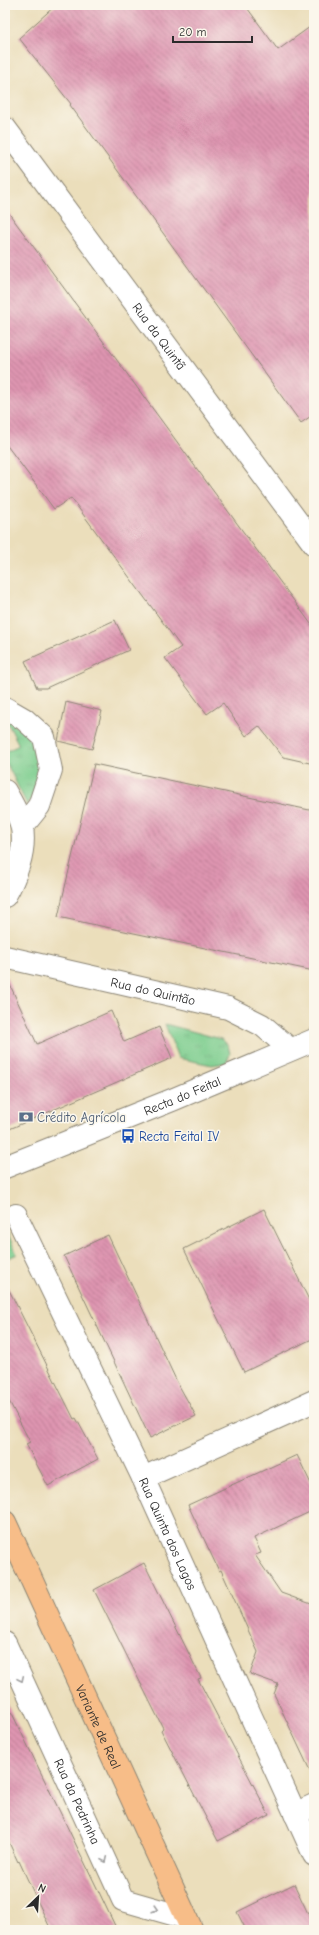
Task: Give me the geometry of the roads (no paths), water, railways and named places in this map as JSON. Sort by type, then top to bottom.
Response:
[{"type":"main road","name":"Variante de Real","points":[[5,1522],[189,1924]]},
{"type":"street","name":"Rua da Quintã","points":[[5,128],[314,544]]},
{"type":"street","points":[[5,708],[24,719],[44,737],[51,770],[39,806],[22,827]]},
{"type":"street","points":[[5,791],[22,827],[23,846],[13,882],[5,896]]},
{"type":"street","name":"Rua do Quintão","points":[[5,957],[228,1008],[262,1025],[290,1049]]},
{"type":"street","name":"Recta do Feital","points":[[5,1167],[172,1100],[314,1040]]},
{"type":"street","name":"Rua Quinta dos Lagos","points":[[16,1215],[304,1809],[314,1855]]},
{"type":"street","points":[[143,1478],[314,1401]]},
{"type":"street","name":"Rua da Pedrinha","points":[[5,1643],[123,1900],[189,1924]]},
{"type":"place","name":"Crédito Agrícola","points":[[26,1117]]},
{"type":"place","name":"Recta Feital IV","points":[[128,1136]]}]
